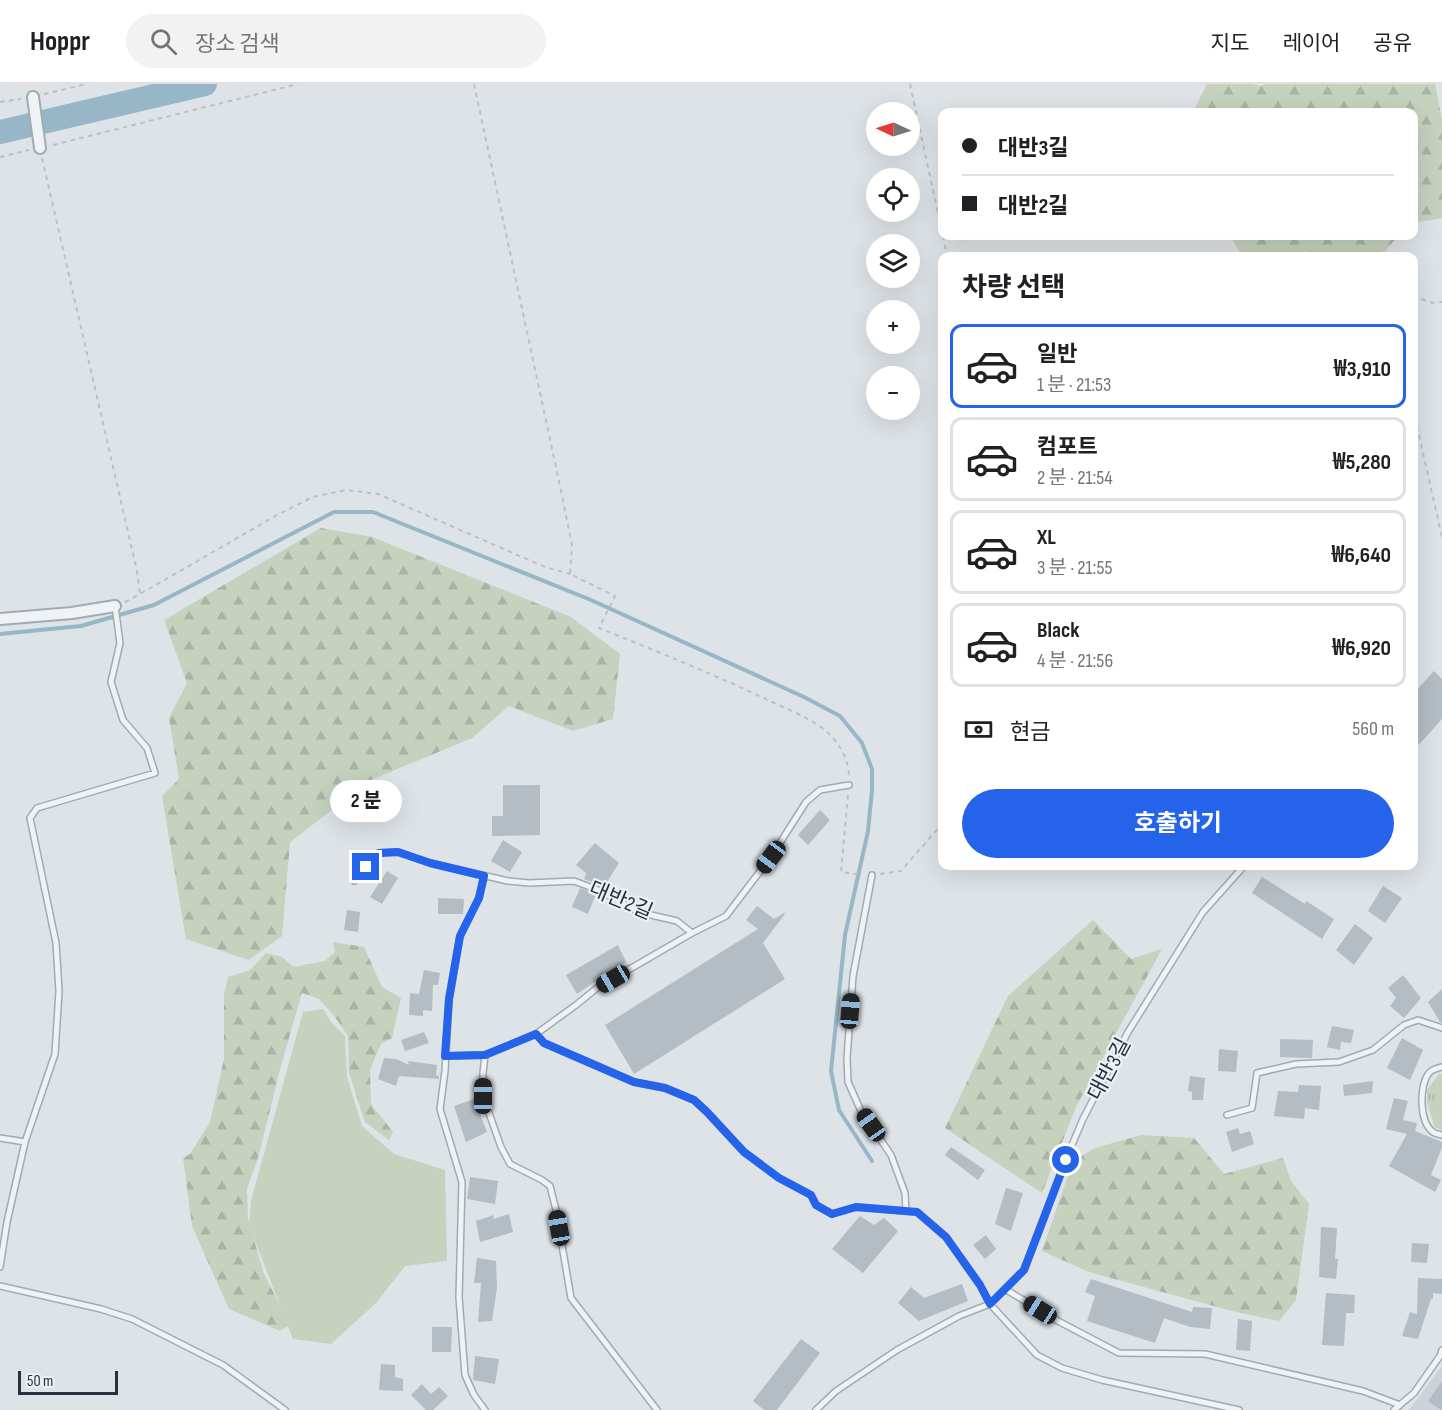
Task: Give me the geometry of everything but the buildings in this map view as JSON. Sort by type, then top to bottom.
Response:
[{"type":"street","points":[[33,97],[40,148]]},
{"type":"street","points":[[0,619],[72,613],[115,606]]},
{"type":"lane","points":[[0,1267],[7,1222],[25,1142],[55,1054],[59,991],[56,943],[30,818],[37,808],[155,773],[147,748],[123,720],[111,682],[120,643],[115,606]]},
{"type":"lane","points":[[692,933],[726,916],[771,857],[807,802],[820,790],[849,785]]},
{"type":"lane","name":"대반2길","points":[[354,881],[379,853],[398,852],[430,863],[508,881],[529,883],[574,881],[601,891],[638,912],[677,921],[692,933],[597,988],[536,1034],[485,1055],[445,1056]]},
{"type":"lane","name":"대반3길","points":[[816,1410],[836,1391],[897,1350],[959,1316],[990,1304],[1024,1270],[1083,1119],[1128,1032],[1203,912],[1240,870]]},
{"type":"lane","points":[[870,875],[853,976],[847,1058],[848,1082],[861,1111],[891,1155],[905,1193],[906,1211]]},
{"type":"lane","points":[[484,876],[479,898],[460,936],[449,999],[440,1109],[462,1182],[459,1297],[465,1375],[474,1395],[485,1410]]},
{"type":"lane","points":[[1227,1114],[1252,1108],[1257,1073],[1296,1064],[1339,1062],[1373,1050],[1404,1025],[1418,1020],[1442,1028]]},
{"type":"lane","points":[[536,1034],[544,1043],[634,1082],[665,1088],[694,1100],[744,1152],[779,1178],[811,1195],[816,1205],[832,1214],[856,1207],[917,1212],[946,1237],[980,1285],[990,1304],[1037,1355],[1062,1368],[1102,1380],[1239,1410]]},
{"type":"lane","points":[[485,1055],[483,1096],[501,1147],[510,1164],[550,1186],[571,1298],[657,1410]]},
{"type":"lane","points":[[1442,1067],[1428,1073],[1421,1104],[1425,1120],[1432,1131],[1442,1135]]},
{"type":"lane","points":[[0,1138],[25,1142]]},
{"type":"lane","points":[[0,1286],[132,1318],[223,1365],[285,1410]]},
{"type":"lane","points":[[1005,1289],[1058,1321],[1119,1353],[1205,1354],[1363,1391],[1400,1405]]},
{"type":"lane","points":[[1394,1410],[1414,1393],[1442,1350]]},
{"type":"path","points":[[0,102],[87,84]]},
{"type":"path","points":[[0,157],[298,84]]},
{"type":"path","points":[[474,84],[572,545],[570,574]]},
{"type":"path","points":[[910,84],[938,215]]},
{"type":"path","points":[[40,148],[137,571],[140,594]]},
{"type":"path","points":[[1418,298],[1433,303],[1442,302]]},
{"type":"path","points":[[1418,431],[1442,537]]},
{"type":"path","points":[[115,606],[313,497],[346,489],[378,494],[545,567],[570,574],[615,596],[599,628],[738,686],[809,720],[829,733],[844,754],[849,769],[847,823],[841,872],[870,875],[901,871],[938,829]]},
{"type":"shaded area","points":[[1442,1366],[1442,1410],[1409,1410]]},
{"type":"green space","points":[[1207,84],[1262,86],[1265,84],[1435,84],[1442,120],[1442,218],[1418,222],[1418,108],[1195,108]]},
{"type":"green space","points":[[1232,240],[1395,240],[1384,252],[1240,252]]},
{"type":"green space","points":[[321,528],[372,537],[571,617],[620,654],[613,719],[573,731],[509,706],[472,738],[371,780],[290,842],[282,936],[249,960],[186,939],[162,796],[179,779],[169,718],[187,683],[164,620]]},
{"type":"green space","points":[[1093,920],[1131,959],[1162,949],[1076,1107],[1042,1193],[945,1128],[1008,996]]},
{"type":"green space","points":[[333,942],[364,947],[382,987],[401,998],[392,1038],[381,1044],[370,1070],[371,1104],[393,1132],[389,1140],[365,1122],[349,1073],[348,1036],[319,999],[302,993],[259,1155],[247,1189],[248,1219],[264,1274],[290,1325],[280,1331],[229,1309],[192,1226],[183,1158],[190,1154],[210,1122],[224,1059],[224,994],[228,977],[250,970],[266,953],[282,957],[294,967],[325,961],[335,952]]},
{"type":"green space","points":[[323,1009],[331,1022],[345,1036],[347,1077],[362,1126],[394,1154],[445,1170],[447,1261],[405,1266],[376,1303],[331,1344],[293,1339],[249,1225],[251,1201],[303,1012]]},
{"type":"green space","points":[[1439,1074],[1442,1074],[1442,1130],[1435,1127],[1427,1103],[1427,1090]]},
{"type":"green space","points":[[1141,1135],[1194,1138],[1224,1174],[1283,1158],[1291,1181],[1309,1204],[1296,1300],[1279,1321],[1232,1311],[1089,1272],[1042,1251],[1073,1161],[1095,1148]]},
{"type":"waterway","points":[[0,132],[205,84]]},
{"type":"waterway","points":[[0,634],[81,626],[154,605],[334,512],[373,512],[591,600],[804,697],[840,716],[862,743],[872,769],[872,790],[868,831],[845,935],[831,1071],[839,1110],[872,1161]]},
{"type":"route","points":[[366,867],[379,853],[398,852],[430,863],[484,876],[479,898],[460,936],[449,999],[445,1056],[485,1055],[536,1034],[544,1043],[634,1082],[665,1088],[694,1100],[744,1152],[779,1178],[811,1195],[816,1205],[832,1214],[856,1207],[917,1212],[946,1237],[980,1285],[990,1304],[1024,1270],[1066,1160]]}]
